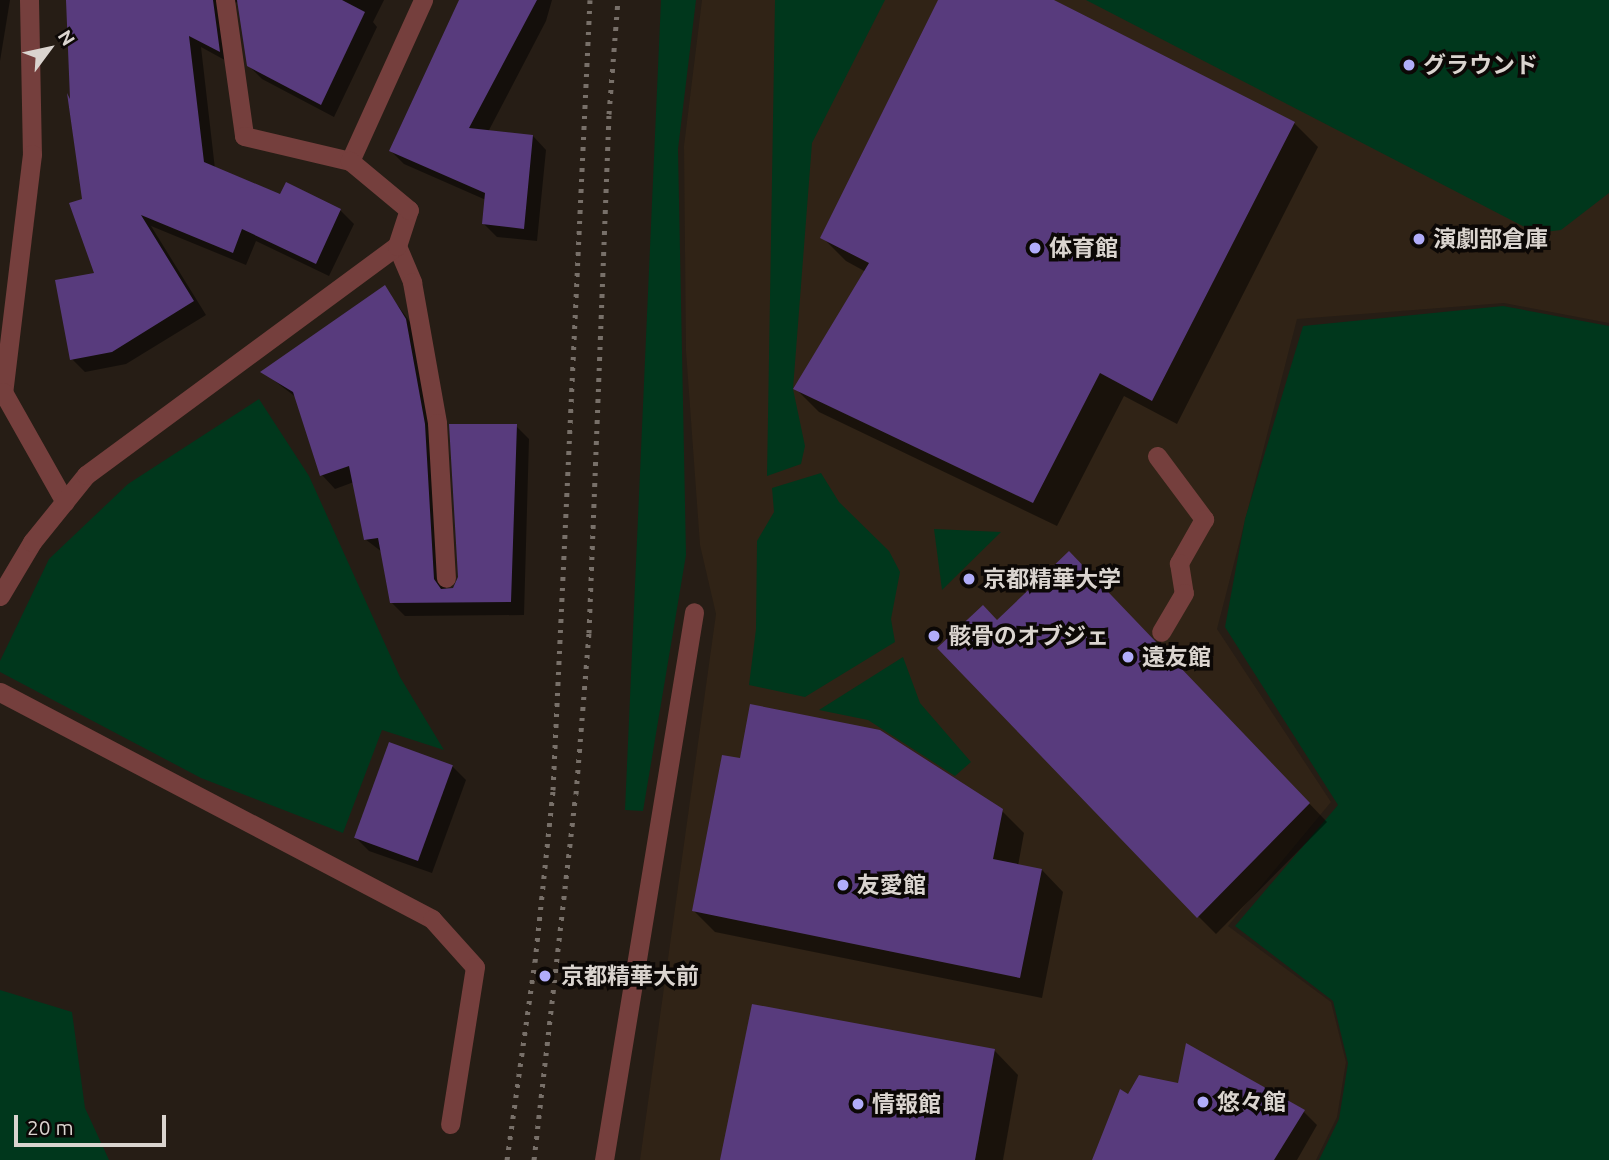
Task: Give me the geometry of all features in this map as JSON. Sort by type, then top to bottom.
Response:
[{"type":"street","points":[[29,0],[33,154],[3,392],[65,502]]},
{"type":"street","points":[[0,596],[32,542],[86,475],[397,246],[409,210],[350,161],[244,136],[225,0]]},
{"type":"street","points":[[350,161],[423,0]]},
{"type":"street","points":[[397,246],[412,282],[437,423],[446,578]]},
{"type":"street","points":[[1157,456],[1204,519],[1179,563],[1184,593],[1161,632]]},
{"type":"street","points":[[604,1160],[694,612]]},
{"type":"street","points":[[0,692],[432,919],[475,967],[450,1124]]},
{"type":"shaded area","name":"京都精華大学","points":[[702,0],[1609,0],[1609,323],[1504,303],[1297,319],[1217,629],[1331,802],[1228,926],[1331,1002],[1346,1062],[1337,1117],[1316,1160],[640,1160],[716,614],[700,545],[686,351],[684,146]]},
{"type":"green space","points":[[661,0],[696,0],[678,149],[686,555],[643,811],[625,810]]},
{"type":"green space","points":[[775,0],[885,0],[812,143],[793,389],[805,446],[801,464],[767,476]]},
{"type":"green space","name":"グラウンド","points":[[1086,0],[1609,0],[1609,193],[1561,230],[1536,233]]},
{"type":"green space","points":[[1503,306],[1609,326],[1609,1160],[1319,1160],[1339,1119],[1348,1063],[1333,1001],[1235,926],[1338,805],[1225,627],[1245,519],[1303,326]]},
{"type":"green space","points":[[259,399],[309,476],[400,677],[444,750],[382,730],[343,833],[201,778],[0,672],[0,661],[49,559],[128,484]]},
{"type":"green space","points":[[821,473],[839,502],[889,551],[900,572],[891,619],[895,642],[805,697],[749,685],[756,629],[757,541],[774,512],[772,488]]},
{"type":"green space","points":[[934,529],[1001,532],[942,590]]},
{"type":"green space","points":[[903,657],[920,703],[971,762],[955,776],[868,720],[819,710]]},
{"type":"green space","points":[[0,990],[72,1012],[85,1108],[109,1160],[0,1160]]},
{"type":"building","points":[[66,0],[213,0],[220,52],[189,36],[204,162],[280,194],[286,182],[341,209],[316,264],[242,229],[233,253],[141,215],[194,301],[112,352],[70,360],[55,280],[94,273],[69,203],[82,199],[67,93],[70,99]]},
{"type":"building","points":[[237,0],[342,0],[365,12],[321,105],[247,66]]},
{"type":"building","points":[[459,0],[537,0],[469,128],[533,135],[524,229],[482,224],[485,193],[389,151]]},
{"type":"building","name":"体育館","points":[[938,0],[1054,0],[1295,122],[1152,401],[1100,373],[1033,503],[793,389],[869,263],[820,238]]},
{"type":"building","points":[[385,285],[406,319],[425,424],[434,579],[441,589],[453,588],[458,577],[449,424],[517,424],[511,602],[390,603],[378,538],[364,540],[349,466],[320,476],[293,392],[260,372]]},
{"type":"building","points":[[1069,551],[1310,803],[1197,918],[937,648],[983,605],[997,620]]},
{"type":"building","name":"友愛館","points":[[750,704],[880,730],[1003,809],[993,859],[1042,869],[1020,978],[692,911],[722,755],[740,758]]},
{"type":"building","points":[[389,742],[453,765],[418,861],[354,838]]},
{"type":"building","name":"情報館","points":[[752,1004],[995,1049],[975,1160],[720,1160]]},
{"type":"building","name":"悠々館","points":[[1186,1043],[1305,1110],[1274,1160],[1092,1160],[1120,1089],[1128,1094],[1139,1075],[1178,1083]]},
{"type":"railway","points":[[507,1160],[535,962],[553,790],[590,0]]},
{"type":"railway","points":[[534,1160],[576,794],[589,633],[609,114],[618,0]]},
{"type":"place","name":"グラウンド","points":[[1409,65]]},
{"type":"place","name":"演劇部倉庫","points":[[1419,239]]},
{"type":"place","name":"体育館","points":[[1035,248]]},
{"type":"place","name":"京都精華大学","points":[[969,579]]},
{"type":"place","name":"骸骨のオブジェ","points":[[934,636]]},
{"type":"place","name":"遠友館","points":[[1128,657]]},
{"type":"place","name":"友愛館","points":[[843,885]]},
{"type":"place","name":"京都精華大前","points":[[545,976]]},
{"type":"place","name":"悠々館","points":[[1203,1102]]},
{"type":"place","name":"情報館","points":[[858,1104]]}]
